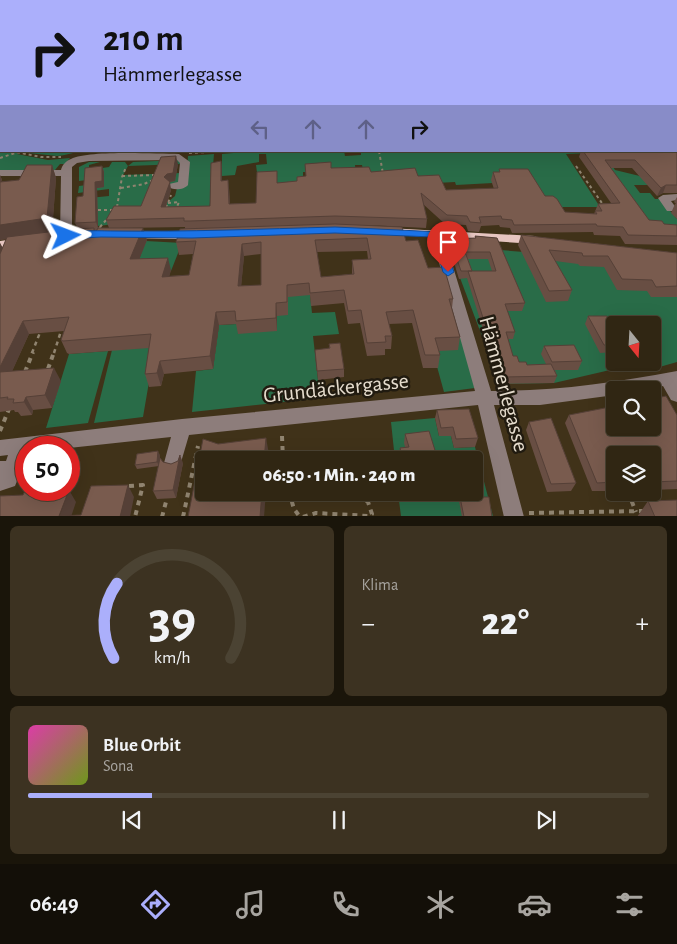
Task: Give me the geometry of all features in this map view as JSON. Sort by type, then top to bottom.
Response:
[{"type":"main road","points":[[378,232],[548,242]]},
{"type":"main road","points":[[62,236],[97,234]]},
{"type":"main road","points":[[119,234],[201,234]]},
{"type":"main road","points":[[0,244],[34,240]]},
{"type":"street","points":[[62,236],[66,173],[68,165],[81,159],[179,157],[185,162],[183,184],[173,190]]},
{"type":"street","points":[[0,173],[66,173]]},
{"type":"street","points":[[670,208],[664,198],[677,197]]},
{"type":"street","name":"Hämmerlegasse","points":[[437,234],[485,397],[488,417],[514,515]]},
{"type":"street","points":[[672,378],[677,395]]},
{"type":"street","name":"Grundäckergasse","points":[[80,439],[485,397],[540,398],[604,391],[672,378]]},
{"type":"street","points":[[174,463],[182,428]]},
{"type":"street","name":"Grundäckergasse","points":[[0,448],[15,446]]},
{"type":"street","points":[[10,472],[15,460]]},
{"type":"path","points":[[0,158],[16,152],[41,157],[65,157]]},
{"type":"path","points":[[378,152],[385,180]]},
{"type":"path","points":[[97,234],[100,227],[116,210],[122,194],[120,187],[122,176],[131,158]]},
{"type":"path","points":[[576,166],[604,207]]},
{"type":"path","points":[[122,176],[156,174]]},
{"type":"path","points":[[120,187],[144,184],[158,178]]},
{"type":"path","points":[[164,214],[173,190]]},
{"type":"path","points":[[168,202],[179,202],[175,214]]},
{"type":"path","points":[[98,210],[116,210]]},
{"type":"path","points":[[113,213],[118,213]]},
{"type":"path","points":[[21,380],[42,327]]},
{"type":"path","points":[[46,374],[61,331]]},
{"type":"path","points":[[0,431],[11,404]]},
{"type":"path","points":[[282,436],[283,451]]},
{"type":"path","points":[[182,516],[198,446]]},
{"type":"path","points":[[129,486],[143,485],[135,516]]},
{"type":"path","points":[[162,516],[167,498]]},
{"type":"path","points":[[292,501],[294,509],[302,516],[316,513],[371,515],[368,501]]},
{"type":"path","points":[[632,501],[636,512]]},
{"type":"path","points":[[514,515],[652,511]]},
{"type":"green space","points":[[0,152],[19,152],[17,154],[48,160],[70,158],[65,164],[60,164],[55,170],[0,171]]},
{"type":"green space","points":[[19,152],[75,152],[57,156]]},
{"type":"green space","points":[[245,152],[344,152],[345,156],[361,155],[361,152],[592,152],[566,154],[600,207],[552,207],[493,183],[456,185],[455,182],[417,184],[364,175],[362,165],[355,165],[356,175],[303,172],[303,185],[277,186],[277,179],[258,180],[256,165],[267,164],[266,154],[259,154],[259,162],[237,166],[235,175],[222,176],[222,154]]},
{"type":"green space","points":[[670,152],[613,167],[615,170],[677,185],[634,185],[640,193],[650,193],[655,199],[660,199],[677,219],[677,229],[645,229],[604,169]]},
{"type":"green space","points":[[214,154],[209,214],[97,226],[97,200],[79,203],[79,199],[109,196],[109,189],[78,193],[79,186],[104,187],[104,172],[88,174],[87,180],[79,181],[79,167],[89,162],[100,162],[89,165],[89,170],[109,167],[112,162],[125,162],[128,166],[123,175],[180,173],[177,185],[155,184],[168,202],[175,196],[177,188],[186,184],[188,156]]},
{"type":"green space","points":[[180,160],[182,164],[128,166],[133,162]]},
{"type":"green space","points":[[146,241],[182,243],[171,271],[155,271],[138,262]]},
{"type":"green space","points":[[448,246],[677,264],[677,362],[661,367],[661,316],[606,316],[606,371],[554,383],[500,384]]},
{"type":"green space","points":[[445,278],[475,388],[444,392],[417,294]]},
{"type":"green space","points":[[287,292],[310,295],[312,313],[335,312],[339,334],[313,336],[320,398],[192,412],[196,371],[213,369],[219,325],[237,324],[277,331],[277,316]]},
{"type":"green space","points":[[155,347],[143,417],[94,423],[112,350]]},
{"type":"green space","points":[[108,351],[88,423],[46,428],[69,354]]},
{"type":"green space","points":[[435,418],[439,436],[451,436],[454,448],[475,447],[476,451],[394,451],[391,422]]},
{"type":"green space","points":[[483,478],[493,516],[401,516],[399,501],[483,501]]},
{"type":"building","points":[[584,152],[677,152],[677,185],[666,185],[661,188],[635,160],[605,160],[649,220],[677,225],[677,236],[628,235],[623,227],[597,226],[596,224],[514,225],[512,220],[502,219],[501,216],[479,217],[481,223],[470,222],[467,216],[447,215],[421,193],[427,219],[335,216],[190,221],[184,221],[184,218],[106,220],[114,206],[141,206],[161,157],[176,156],[173,173],[167,174],[164,177],[170,182],[161,207],[210,206],[211,163],[221,161],[221,181],[228,180],[229,204],[256,203],[257,172],[277,171],[277,183],[297,181],[297,177],[306,176],[305,164],[331,162],[331,168],[369,167],[371,172],[415,168],[418,176],[439,175],[446,190],[498,188],[493,172],[500,172],[499,169],[528,169],[545,196],[553,196],[557,199],[565,212],[597,214],[595,211],[602,211],[598,204],[620,203]]},
{"type":"building","points":[[27,165],[52,165],[47,218],[0,225],[0,182],[19,180]]},
{"type":"building","points":[[102,166],[102,181],[95,182],[96,222],[75,223],[77,197],[83,196],[85,168]]},
{"type":"building","points":[[335,224],[402,227],[406,241],[418,240],[428,268],[444,267],[453,299],[449,299],[460,337],[435,338],[440,355],[425,355],[413,310],[386,312],[392,336],[385,336],[386,342],[367,343],[361,310],[348,311],[344,290],[310,293],[309,283],[287,285],[287,302],[276,303],[276,318],[236,321],[235,311],[216,312],[210,356],[160,361],[157,373],[145,374],[151,334],[63,341],[61,340],[69,317],[23,321],[0,367],[0,254],[7,237],[94,228],[94,235],[98,228],[143,228],[130,259],[168,258],[162,277],[189,275],[196,241],[176,242],[180,229]],"holes":[[[367,238],[371,259],[352,260],[354,274],[321,277],[315,240]],[[261,242],[261,285],[238,286],[242,244]]]},
{"type":"building","points":[[521,235],[677,253],[677,286],[656,287],[652,280],[622,279],[608,256],[583,256],[582,253],[549,250],[572,290],[549,291]]},
{"type":"building","points":[[475,236],[497,238],[525,303],[505,304],[515,332],[506,332],[513,356],[517,356],[519,362],[526,362],[527,365],[551,364],[557,376],[502,377],[468,271],[461,271],[450,239],[476,238]],"holes":[[[465,252],[490,252],[496,271],[472,271]]]},
{"type":"building","points":[[588,316],[606,316],[606,345],[604,345]]},
{"type":"building","points":[[340,343],[344,369],[317,371],[315,350],[330,348],[329,344]]},
{"type":"building","points":[[574,345],[582,361],[552,362],[544,346]]},
{"type":"building","points":[[54,368],[45,395],[26,397],[24,402],[13,403],[14,399],[7,399],[8,397],[0,398],[0,372]]},
{"type":"building","points":[[666,396],[677,415],[677,481],[661,482],[661,446],[606,446],[606,482],[597,483],[569,415],[606,408],[606,436],[661,436],[661,397]]},
{"type":"building","points":[[469,409],[478,438],[456,439],[453,427],[441,428],[437,410]]},
{"type":"building","points":[[551,418],[576,483],[551,484],[529,422]]},
{"type":"building","points":[[429,431],[435,451],[401,451],[400,448],[409,447],[405,434]]},
{"type":"building","points":[[266,438],[265,451],[201,451],[203,439],[218,444]]},
{"type":"building","points":[[158,451],[157,462],[135,465],[137,454]]},
{"type":"building","points":[[180,455],[173,490],[153,491],[160,458],[163,462],[171,464],[178,461]]},
{"type":"building","points":[[195,481],[195,501],[261,501],[260,516],[188,516]]},
{"type":"building","points":[[128,485],[120,516],[59,516],[81,515],[91,486]]},
{"type":"building","points":[[15,495],[15,501],[65,501],[59,516],[0,516],[0,496]]},
{"type":"building","points":[[483,497],[489,497],[492,516],[464,516],[461,501],[483,501]]},
{"type":"building","points":[[677,500],[677,516],[655,516],[648,501]]},
{"type":"route","points":[[66,236],[101,234],[145,236],[192,235],[335,230],[437,234],[448,272]]}]
